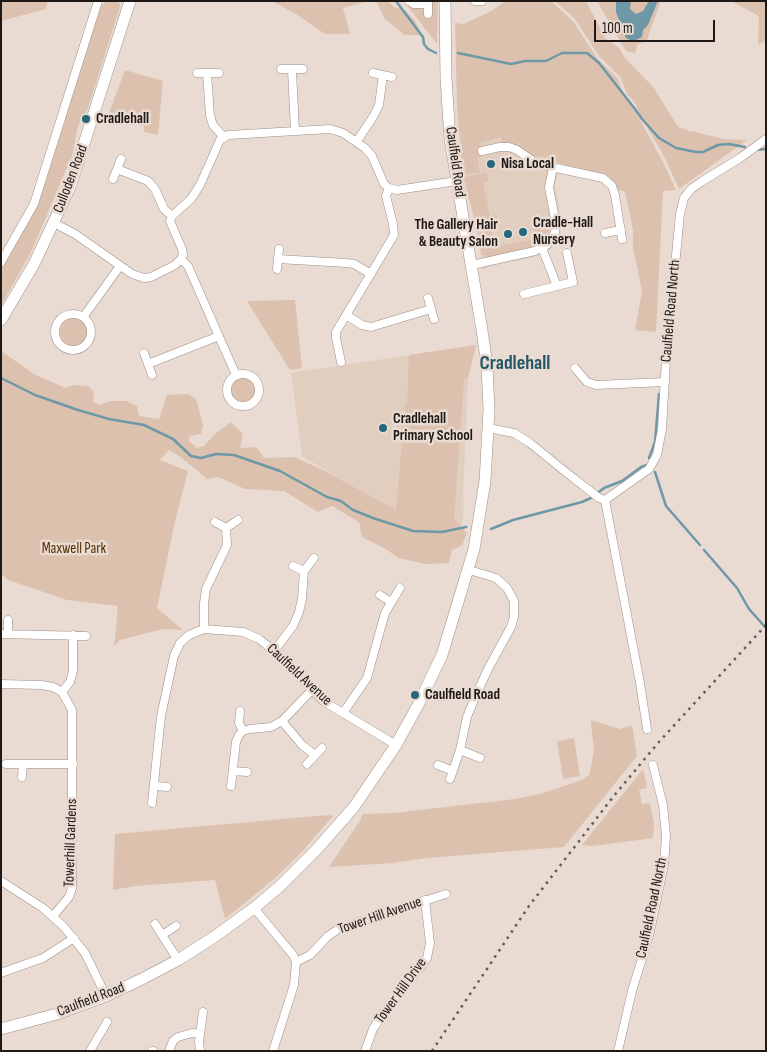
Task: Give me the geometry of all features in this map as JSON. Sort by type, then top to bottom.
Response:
[{"type":"street","name":"Culloden Road","points":[[1,262],[31,209],[98,1]]},
{"type":"street","name":"Culloden Road","points":[[1,320],[34,264],[70,188],[130,1]]},
{"type":"street","points":[[409,1],[414,4],[428,3],[428,14]]},
{"type":"street","name":"Caulfield Road","points":[[1,1029],[57,1014],[106,996],[178,960],[254,908],[318,849],[354,807],[396,744],[418,705],[442,655],[469,570],[477,532],[485,480],[488,428],[487,366],[472,264],[450,139],[446,78],[445,1]]},
{"type":"street","points":[[475,1],[482,1]]},
{"type":"street","points":[[281,69],[303,69]]},
{"type":"street","points":[[292,70],[295,131]]},
{"type":"street","points":[[197,73],[219,73]]},
{"type":"street","points":[[373,73],[392,77]]},
{"type":"street","points":[[207,74],[210,116],[214,125],[224,137]]},
{"type":"street","points":[[357,141],[374,118],[379,106],[383,75]]},
{"type":"street","points":[[54,223],[75,234],[132,274],[144,278],[151,277],[175,265],[181,259],[182,249],[170,221],[172,216],[191,199],[200,185],[220,140],[224,137],[330,129],[343,133],[357,141],[372,156],[384,184],[389,188],[397,190],[457,181]]},
{"type":"street","name":"Caulfield Road North","points":[[605,500],[649,469],[657,455],[662,429],[680,214],[684,198],[691,189],[766,139]]},
{"type":"street","points":[[482,151],[509,147],[536,163],[603,178],[612,186],[622,239]]},
{"type":"street","points":[[113,179],[121,159]]},
{"type":"street","points":[[472,264],[528,253],[548,245],[555,232],[556,224],[549,187],[553,168]]},
{"type":"street","points":[[117,169],[148,181],[155,189],[164,209],[172,216]]},
{"type":"street","points":[[341,362],[336,338],[339,327],[394,235],[394,224],[386,196],[389,188]]},
{"type":"street","points":[[605,233],[621,230]]},
{"type":"street","points":[[542,248],[557,286]]},
{"type":"street","points":[[277,269],[279,249]]},
{"type":"street","points":[[524,294],[573,282],[567,253]]},
{"type":"street","points":[[181,259],[188,266],[236,375]]},
{"type":"street","points":[[278,259],[354,264],[371,274]]},
{"type":"street","points":[[84,316],[120,266]]},
{"type":"street","points":[[428,298],[434,318]]},
{"type":"street","points":[[346,315],[362,325],[371,327],[431,309]]},
{"type":"street","points":[[73,313],[84,316],[91,327],[90,340],[81,348],[69,350],[63,347],[56,338],[58,321],[73,313]]},
{"type":"street","points":[[148,364],[219,336]]},
{"type":"street","points":[[144,353],[152,374]]},
{"type":"street","points":[[574,368],[587,382],[596,385],[665,382]]},
{"type":"street","points":[[247,374],[258,382],[259,396],[252,404],[242,407],[232,403],[229,398],[228,383],[236,375],[247,374]]},
{"type":"street","points":[[488,428],[514,433],[530,443],[599,498],[605,500],[647,728]]},
{"type":"street","points":[[226,528],[238,520]]},
{"type":"street","points":[[215,522],[226,528]]},
{"type":"street","points":[[152,803],[161,716],[174,656],[180,643],[189,635],[204,629],[206,589],[227,545],[226,528]]},
{"type":"street","points":[[274,651],[292,626],[299,612],[304,571],[314,558]]},
{"type":"street","points":[[293,566],[304,571]]},
{"type":"street","points":[[450,779],[460,750],[470,710],[488,669],[511,627],[515,609],[511,594],[502,582],[489,575],[469,570]]},
{"type":"street","points":[[343,713],[367,678],[381,625],[391,602],[400,588]]},
{"type":"street","points":[[380,595],[391,602]]},
{"type":"street","points":[[8,620],[4,634],[86,636]]},
{"type":"street","name":"Caulfield Avenue","points":[[204,629],[243,632],[259,638],[323,701],[396,744]]},
{"type":"street","points":[[1,684],[41,685],[53,687],[62,692],[70,682],[73,671],[73,635]]},
{"type":"street","points":[[231,786],[238,735],[243,731],[271,727],[282,721],[311,690]]},
{"type":"street","name":"Towerhill Gardens","points":[[52,916],[69,897],[72,888],[72,710],[62,692]]},
{"type":"street","points":[[240,711],[239,723],[243,731]]},
{"type":"street","points":[[282,721],[302,745],[315,755]]},
{"type":"street","points":[[307,764],[322,748]]},
{"type":"street","points":[[460,750],[480,758]]},
{"type":"street","points":[[6,764],[73,764]]},
{"type":"street","points":[[22,764],[22,777]]},
{"type":"street","points":[[438,765],[453,771]]},
{"type":"street","name":"Caulfield Road North","points":[[618,1051],[632,991],[649,936],[664,865],[666,836],[663,806],[653,765]]},
{"type":"street","points":[[233,771],[247,772]]},
{"type":"street","points":[[155,786],[167,787]]},
{"type":"street","points":[[1,880],[32,900],[52,916],[74,938],[95,971],[106,996]]},
{"type":"street","name":"Tower Hill Avenue","points":[[296,962],[310,955],[328,936],[340,928],[446,894]]},
{"type":"street","name":"Tower Hill Drive","points":[[365,1051],[374,1029],[384,1012],[427,958],[430,943],[425,900]]},
{"type":"street","points":[[254,908],[293,955],[296,962],[294,985],[272,1051]]},
{"type":"street","points":[[155,924],[178,960]]},
{"type":"street","points":[[162,935],[176,926]]},
{"type":"street","points":[[1,973],[43,958],[74,938]]},
{"type":"street","points":[[200,1051],[203,1012]]},
{"type":"street","points":[[90,1051],[107,1022]]},
{"type":"street","points":[[169,1051],[173,1041],[178,1037],[192,1033],[200,1034]]},
{"type":"shaded area","points":[[501,137],[507,143],[517,145],[531,155],[560,164],[555,186],[562,227],[558,241],[551,249],[536,257],[490,266],[483,271],[475,222],[464,183],[460,145]]},
{"type":"shaded area","name":"Cradlehall Primary School","points":[[476,345],[468,378],[462,527],[419,526],[302,456],[291,373]]},
{"type":"green space","points":[[1,1],[48,1],[46,9],[1,21]]},
{"type":"green space","points":[[106,1],[117,1],[120,7],[88,108],[78,126],[72,156],[32,250],[1,306],[1,269],[36,208],[100,4],[103,5]]},
{"type":"green space","points":[[272,1],[368,1],[343,8],[350,34],[325,34],[296,14]]},
{"type":"green space","points":[[376,1],[388,1],[394,7],[405,10],[415,21],[422,35],[405,35],[385,19]]},
{"type":"green space","points":[[432,1],[438,1],[437,44],[405,3],[421,8],[427,16],[431,17]]},
{"type":"green space","points":[[506,1],[551,1],[573,21],[597,58],[618,79],[624,95],[632,105],[676,190],[663,191],[656,332],[635,330],[642,291],[625,191],[616,190],[614,186],[580,169],[531,155],[511,143],[502,143],[501,137],[480,143],[482,157],[477,158],[480,172],[463,175],[457,108],[455,23],[464,24],[491,11]]},
{"type":"green space","points":[[555,1],[586,1],[605,38],[619,48],[625,58],[654,88],[678,127],[689,132],[692,131],[723,139],[747,140],[679,189],[664,156],[642,119],[635,103],[627,94],[621,78],[599,56],[575,19]]},
{"type":"green space","points":[[597,1],[661,1],[647,40],[637,45],[635,53],[626,51]]},
{"type":"green space","points":[[731,1],[766,1],[766,40],[758,45],[759,16]]},
{"type":"green space","points":[[125,70],[163,81],[158,135],[144,132],[144,126],[107,118]]},
{"type":"green space","points":[[487,173],[488,181],[483,183],[490,216],[496,215],[498,223],[481,226],[475,222],[464,177]]},
{"type":"green space","points":[[551,216],[552,224],[548,235],[543,242],[533,248],[487,258],[487,256],[481,254],[478,236],[482,230],[491,228],[495,247],[535,239],[531,220]]},
{"type":"green space","points":[[295,300],[302,368],[290,370],[247,301]]},
{"type":"green space","points":[[74,318],[84,322],[88,332],[84,342],[74,346],[64,342],[60,332],[64,322]]},
{"type":"green space","name":"Maxwell Park","points":[[476,345],[468,378],[464,379],[454,520],[467,533],[462,545],[452,550],[449,563],[426,564],[398,558],[386,549],[362,537],[359,522],[332,506],[318,512],[284,491],[245,489],[218,477],[207,479],[182,458],[169,450],[160,460],[188,471],[174,526],[157,608],[183,630],[163,629],[120,640],[114,646],[118,606],[67,600],[8,580],[1,574],[1,351],[34,374],[65,388],[74,385],[88,386],[94,392],[93,402],[99,405],[111,401],[126,401],[137,406],[139,416],[159,419],[167,395],[189,394],[196,399],[203,425],[201,434],[190,436],[188,440],[197,448],[204,446],[215,434],[231,422],[243,434],[240,448],[256,447],[264,458],[294,457],[323,470],[396,510],[402,440],[405,438],[405,403],[407,403],[409,355]]},
{"type":"green space","points":[[243,378],[252,381],[255,390],[252,399],[243,402],[234,399],[231,390],[234,381]]},
{"type":"green space","points":[[591,720],[620,729],[632,725],[637,756],[564,847],[329,867],[361,819],[362,814],[394,813],[515,799],[540,794],[582,780],[589,775],[591,768],[594,747]]},
{"type":"green space","points":[[574,738],[580,776],[563,779],[557,741]]},
{"type":"green space","points":[[643,769],[647,788],[639,790],[642,804],[650,803],[654,824],[653,838],[593,846],[582,845]]},
{"type":"green space","points":[[333,816],[300,854],[274,879],[225,919],[215,880],[135,886],[113,890],[115,834]]},
{"type":"water","points":[[616,1],[631,1],[630,9],[636,14],[643,11],[649,1],[658,1],[648,25],[643,30],[642,37],[636,40],[626,38],[616,12]]},
{"type":"waterway","points":[[396,1],[423,37],[424,44],[428,49],[436,53]]},
{"type":"waterway","points":[[458,53],[511,64],[525,61],[546,61],[562,53],[587,53],[599,63],[659,138],[676,148],[696,152],[703,152],[718,145],[729,144],[745,147]]},
{"type":"waterway","points":[[756,150],[766,149]]},
{"type":"waterway","points":[[1,378],[35,395],[78,410],[109,419],[144,425],[173,439],[191,456],[201,458],[216,454],[234,455],[280,471],[327,497],[341,501],[353,510],[413,531],[442,532],[466,527]]},
{"type":"waterway","points":[[649,458],[655,442],[659,394]]},
{"type":"waterway","points":[[599,492],[622,481],[641,467],[647,465]]},
{"type":"waterway","points":[[655,472],[666,506],[700,545]]},
{"type":"waterway","points":[[491,529],[513,520],[582,502],[593,497]]},
{"type":"waterway","points":[[704,550],[737,588],[749,609],[766,628]]},
{"type":"railway","points":[[432,1051],[529,906],[613,797],[658,743],[766,625]]},
{"type":"place","name":"Cradlehall","points":[[86,119]]},
{"type":"place","name":"Nisa Local","points":[[491,164]]},
{"type":"place","name":"Cradle-Hall Nursery","points":[[523,232]]},
{"type":"place","name":"The Gallery Hair & Beauty Salon","points":[[508,234]]},
{"type":"place","name":"Cradlehall Primary School","points":[[383,428]]},
{"type":"place","name":"Caulfield Road","points":[[415,695]]},
{"type":"district","name":"Cradlehall","points":[[515,364]]}]
